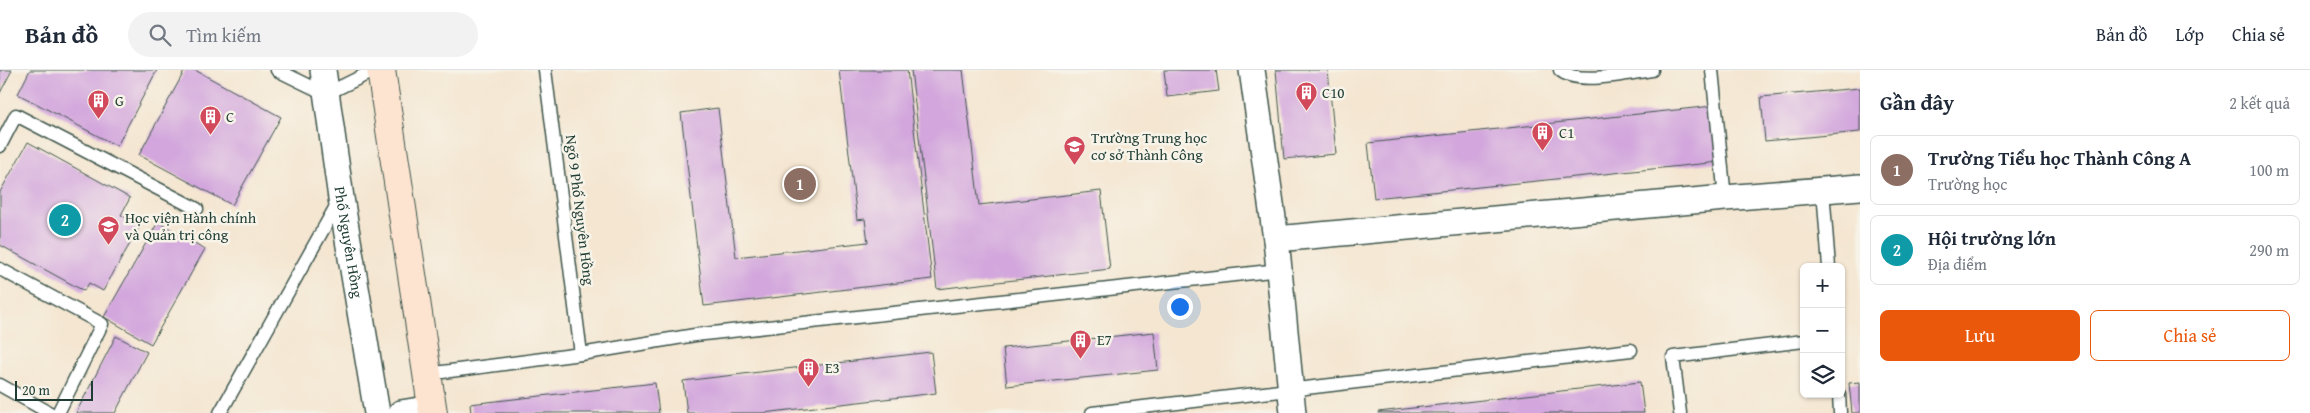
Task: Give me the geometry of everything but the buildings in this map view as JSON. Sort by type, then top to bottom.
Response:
[{"type":"street","points":[[381,70],[432,411],[401,413]]},
{"type":"street","points":[[1252,70],[1276,240],[1293,413]]},
{"type":"street","name":"Phố Nguyên Hồng","points":[[325,82],[341,198],[377,413]]},
{"type":"street","points":[[1276,240],[1860,187]]},
{"type":"lane","points":[[277,70],[325,82],[375,70]]},
{"type":"lane","name":"Ngõ 9 Phố Nguyên Hồng","points":[[545,70],[581,354]]},
{"type":"lane","points":[[1560,70],[1564,74],[1582,78],[1652,70]]},
{"type":"lane","points":[[1712,70],[1724,198]]},
{"type":"lane","points":[[0,146],[16,115],[197,209]]},
{"type":"lane","points":[[1823,190],[1829,263]]},
{"type":"lane","points":[[220,413],[341,198]]},
{"type":"lane","points":[[0,269],[102,324],[58,413]]},
{"type":"lane","points":[[427,374],[581,354],[695,335],[1279,270]]},
{"type":"lane","points":[[1680,413],[1673,357],[1800,341]]},
{"type":"lane","points":[[1092,413],[1290,388],[1631,350]]},
{"type":"lane","points":[[0,385],[50,413]]},
{"type":"lane","points":[[1839,398],[1840,413]]},
{"type":"place","name":"C10","points":[[1306,112]]},
{"type":"place","name":"G","points":[[99,120]]},
{"type":"place","name":"C","points":[[210,136]]},
{"type":"place","name":"C1","points":[[1543,152]]},
{"type":"place","name":"Trường Trung học cơ sở Thành Công","points":[[1075,166]]},
{"type":"place","name":"Trường Tiểu học Thành Công A","points":[[800,184]]},
{"type":"place","name":"Hội trường lớn","points":[[65,220]]},
{"type":"place","name":"Học viện Hành chính và Quản trị công","points":[[109,246]]},
{"type":"place","name":"E7","points":[[1081,359]]},
{"type":"place","name":"E3","points":[[809,387]]}]
